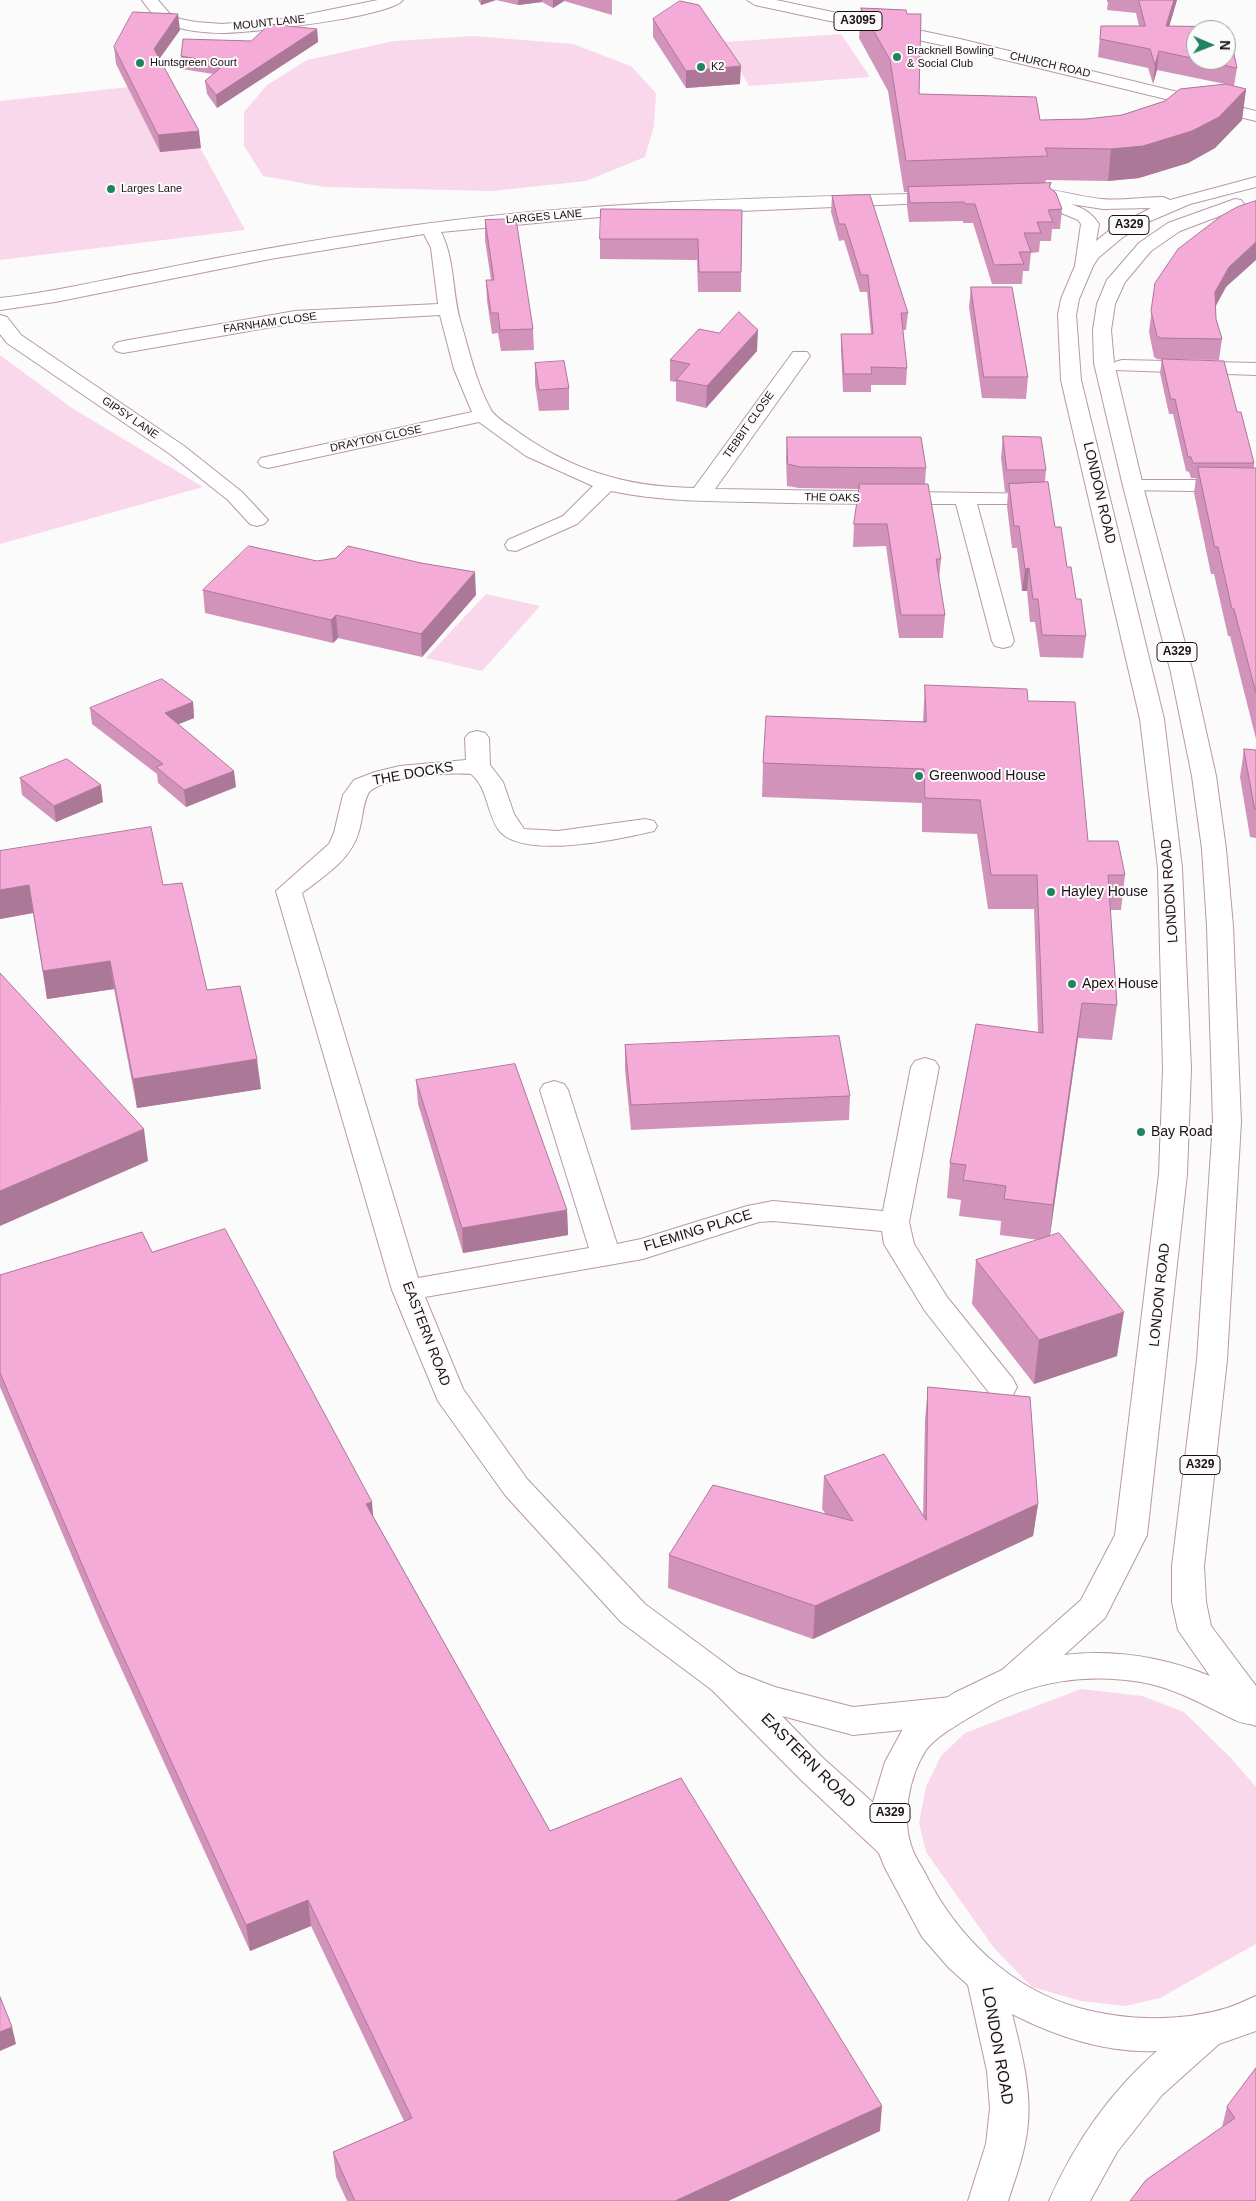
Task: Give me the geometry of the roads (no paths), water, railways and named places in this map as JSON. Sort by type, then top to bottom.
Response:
[{"type":"street","name":"MOUNT LANE","points":[[150,0],[158,13],[176,23],[223,28],[329,16],[396,0]]},
{"type":"street","name":"CHURCH ROAD","points":[[755,0],[966,39]]},
{"type":"street","name":"CHURCH ROAD","points":[[812,0],[1078,66],[1256,116]]},
{"type":"street","name":"CHURCH ROAD","points":[[1078,66],[1256,100]]},
{"type":"street","name":"LONDON ROAD","points":[[1014,1679],[1053,1647],[1092,1609],[1131,1535],[1174,1174],[1177,1069],[1174,921],[1168,844],[1152,719],[1072,380],[1067,315],[1070,299],[1084,266],[1091,255],[1117,233],[1142,218],[1184,200],[1256,182]]},
{"type":"street","points":[[1084,266],[1090,224],[1085,216],[1061,206],[1006,196],[1041,194],[1110,204],[1184,200]]},
{"type":"street","name":"LARGES LANE","points":[[0,304],[61,295],[285,251],[430,228],[556,215],[641,209],[965,197]]},
{"type":"street","name":"A329","points":[[1256,200],[1214,211],[1164,233],[1145,246],[1124,268],[1110,291],[1102,330],[1104,362],[1133,486],[1182,673],[1204,776],[1214,850],[1220,926],[1226,1122],[1212,1360],[1188,1566],[1189,1602],[1195,1630],[1256,1712]]},
{"type":"street","points":[[430,228],[435,234],[440,248],[448,309],[464,368],[484,415]]},
{"type":"street","name":"FARNHAM CLOSE","points":[[123,347],[295,317],[448,309]]},
{"type":"street","name":"GIPSY LANE","points":[[0,321],[14,339],[177,450],[235,496],[257,520]]},
{"type":"street","name":"TEBBIT CLOSE","points":[[700,495],[800,356]]},
{"type":"street","points":[[1122,366],[1256,369]]},
{"type":"street","name":"DRAYTON CLOSE","points":[[268,462],[484,415]]},
{"type":"street","name":"THE OAKS","points":[[484,415],[534,452],[607,484],[639,491],[700,495],[828,498],[1038,498]]},
{"type":"street","points":[[516,545],[570,520],[607,484]]},
{"type":"street","points":[[1133,486],[1256,486]]},
{"type":"street","points":[[964,498],[1003,641]]},
{"type":"street","points":[[477,738],[478,768],[486,773],[492,784],[501,813],[509,827],[518,836],[535,839],[554,838],[645,826]]},
{"type":"street","name":"THE DOCKS","points":[[289,891],[337,850],[345,838],[356,796],[362,785],[378,778],[418,770],[455,766],[478,768]]},
{"type":"street","name":"EASTERN ROAD","points":[[289,891],[407,1290],[449,1393],[516,1487],[633,1613],[724,1680],[759,1712],[812,1769],[892,1842]]},
{"type":"street","points":[[925,1067],[895,1222],[899,1244],[936,1304],[1002,1387]]},
{"type":"street","points":[[554,1090],[606,1256]]},
{"type":"street","name":"FLEMING PLACE","points":[[407,1290],[606,1256],[662,1244],[757,1212],[773,1211],[895,1222]]},
{"type":"street","name":"A329","points":[[1256,1716],[1221,1694],[1183,1678],[1150,1669],[1090,1665],[1052,1668],[1014,1679],[951,1712],[916,1738],[902,1765],[890,1800],[892,1842],[938,1930],[966,1961],[985,1978],[1034,2008],[1066,2021],[1116,2034],[1156,2036],[1208,2030],[1256,2013]]},
{"type":"street","name":"EASTERN ROAD","points":[[724,1680],[768,1699],[854,1721],[951,1712]]},
{"type":"street","name":"LONDON ROAD","points":[[985,1978],[1006,2081],[1009,2122],[1004,2156],[988,2201]]},
{"type":"street","name":"A329","points":[[1069,2201],[1103,2139],[1125,2111],[1148,2083],[1208,2030]]},
{"type":"place","name":"Bracknell Bowling & Social Club","points":[[897,57]]},
{"type":"place","name":"Huntsgreen Court","points":[[140,63]]},
{"type":"place","name":"K2","points":[[701,67]]},
{"type":"place","name":"Larges Lane","points":[[111,189]]},
{"type":"place","name":"Greenwood House","points":[[919,776]]},
{"type":"place","name":"Hayley House","points":[[1051,892]]},
{"type":"place","name":"Apex House","points":[[1072,984]]},
{"type":"place","name":"Bay Road","points":[[1141,1132]]}]
